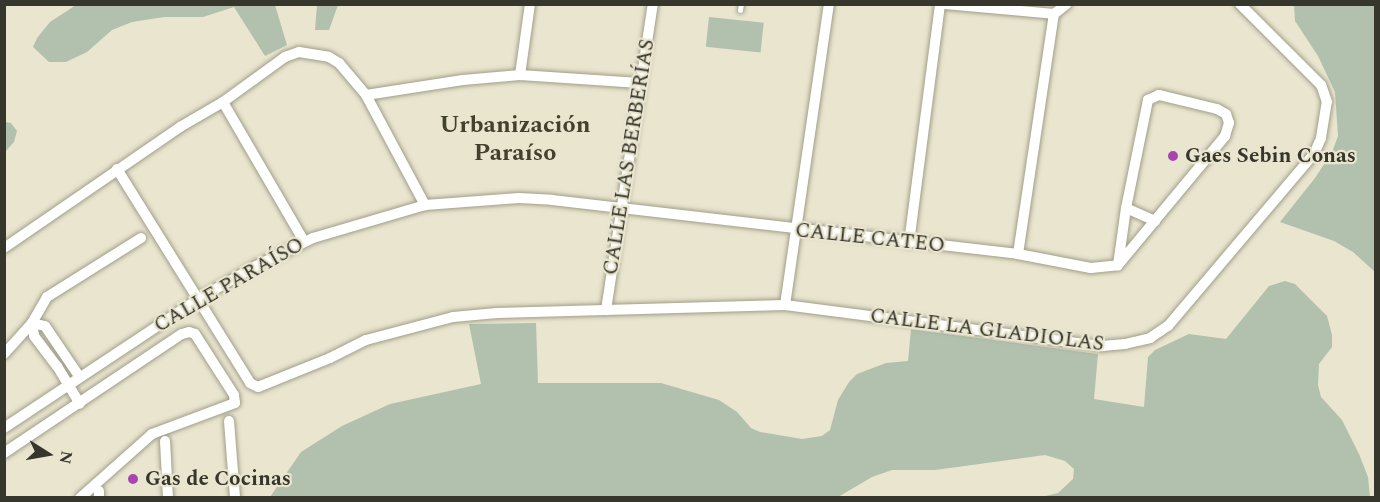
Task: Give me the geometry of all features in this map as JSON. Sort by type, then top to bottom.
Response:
[{"type":"street","points":[[520,75],[530,4]]},
{"type":"street","name":"CALLE LAS BERBERÍAS","points":[[606,310],[653,4]]},
{"type":"street","points":[[785,304],[798,230],[829,4]]},
{"type":"street","points":[[909,243],[940,4]]},
{"type":"street","points":[[945,4],[1054,14],[1067,4]]},
{"type":"street","name":"CALLE LA GLADIOLAS","points":[[198,299],[250,383],[258,387],[330,358],[366,340],[443,319],[497,313],[785,304],[1102,346],[1150,338],[1168,326],[1314,154],[1322,138],[1327,102],[1321,85],[1240,4]]},
{"type":"street","points":[[1018,254],[1054,14]]},
{"type":"street","points":[[4,248],[117,169],[223,102],[285,57],[299,52],[329,57],[339,63],[366,95],[425,205]]},
{"type":"street","points":[[366,95],[463,80],[520,75],[640,83]]},
{"type":"street","points":[[1159,95],[1217,109],[1226,114],[1229,123],[1225,136],[1118,265],[1126,208],[1148,100],[1159,95]]},
{"type":"street","points":[[223,102],[304,241]]},
{"type":"street","points":[[117,169],[198,299]]},
{"type":"street","name":"CALLE PARAÍSO","points":[[4,428],[198,299],[304,241],[425,205],[519,198],[622,207]]},
{"type":"street","name":"CALLE CATEO","points":[[622,207],[798,230],[1018,254],[1091,268],[1118,265]]},
{"type":"street","points":[[1126,208],[1155,221]]},
{"type":"street","points":[[4,354],[32,323],[47,297],[141,237]]},
{"type":"street","points":[[32,323],[45,326],[79,376]]},
{"type":"street","points":[[32,323],[34,336],[57,366],[80,404]]},
{"type":"street","points":[[38,341],[50,332]]},
{"type":"street","points":[[4,453],[189,332],[195,334],[236,399],[231,406],[152,434],[80,498]]},
{"type":"street","points":[[229,421],[235,498]]},
{"type":"street","points":[[165,441],[168,498]]},
{"type":"green space","points":[[76,5],[275,5],[287,45],[265,56],[234,7],[203,17],[164,17],[132,22],[112,30],[87,52],[66,62],[49,62],[33,47],[37,38],[50,22]]},
{"type":"green space","points":[[317,5],[338,5],[329,30],[315,30]]},
{"type":"green space","points":[[1294,5],[1375,5],[1375,272],[1353,252],[1334,241],[1280,222],[1315,178],[1332,152],[1338,136],[1335,92],[1318,56],[1295,21]]},
{"type":"green space","points":[[709,17],[764,23],[761,53],[706,47]]},
{"type":"green space","points":[[5,122],[11,123],[17,131],[14,142],[5,152]]},
{"type":"green space","points":[[1285,281],[1295,284],[1327,316],[1332,335],[1332,347],[1319,364],[1318,385],[1321,397],[1342,420],[1359,454],[1368,477],[1370,497],[1041,497],[1058,493],[1073,479],[1074,469],[1065,461],[1045,455],[935,470],[892,470],[872,477],[838,497],[270,497],[301,452],[342,426],[390,404],[481,384],[469,324],[536,323],[538,383],[661,383],[719,400],[737,412],[751,428],[760,432],[802,439],[822,436],[830,430],[838,400],[857,374],[886,363],[908,361],[911,329],[1098,354],[1094,399],[1144,407],[1148,357],[1155,350],[1189,334],[1226,339],[1269,286]]},
{"type":"place","name":"Gaes Sebin Conas","points":[[1173,156]]},
{"type":"place","name":"Gas de Cocinas","points":[[133,479]]},
{"type":"district","name":"Urbanización Paraíso","points":[[515,140]]}]
